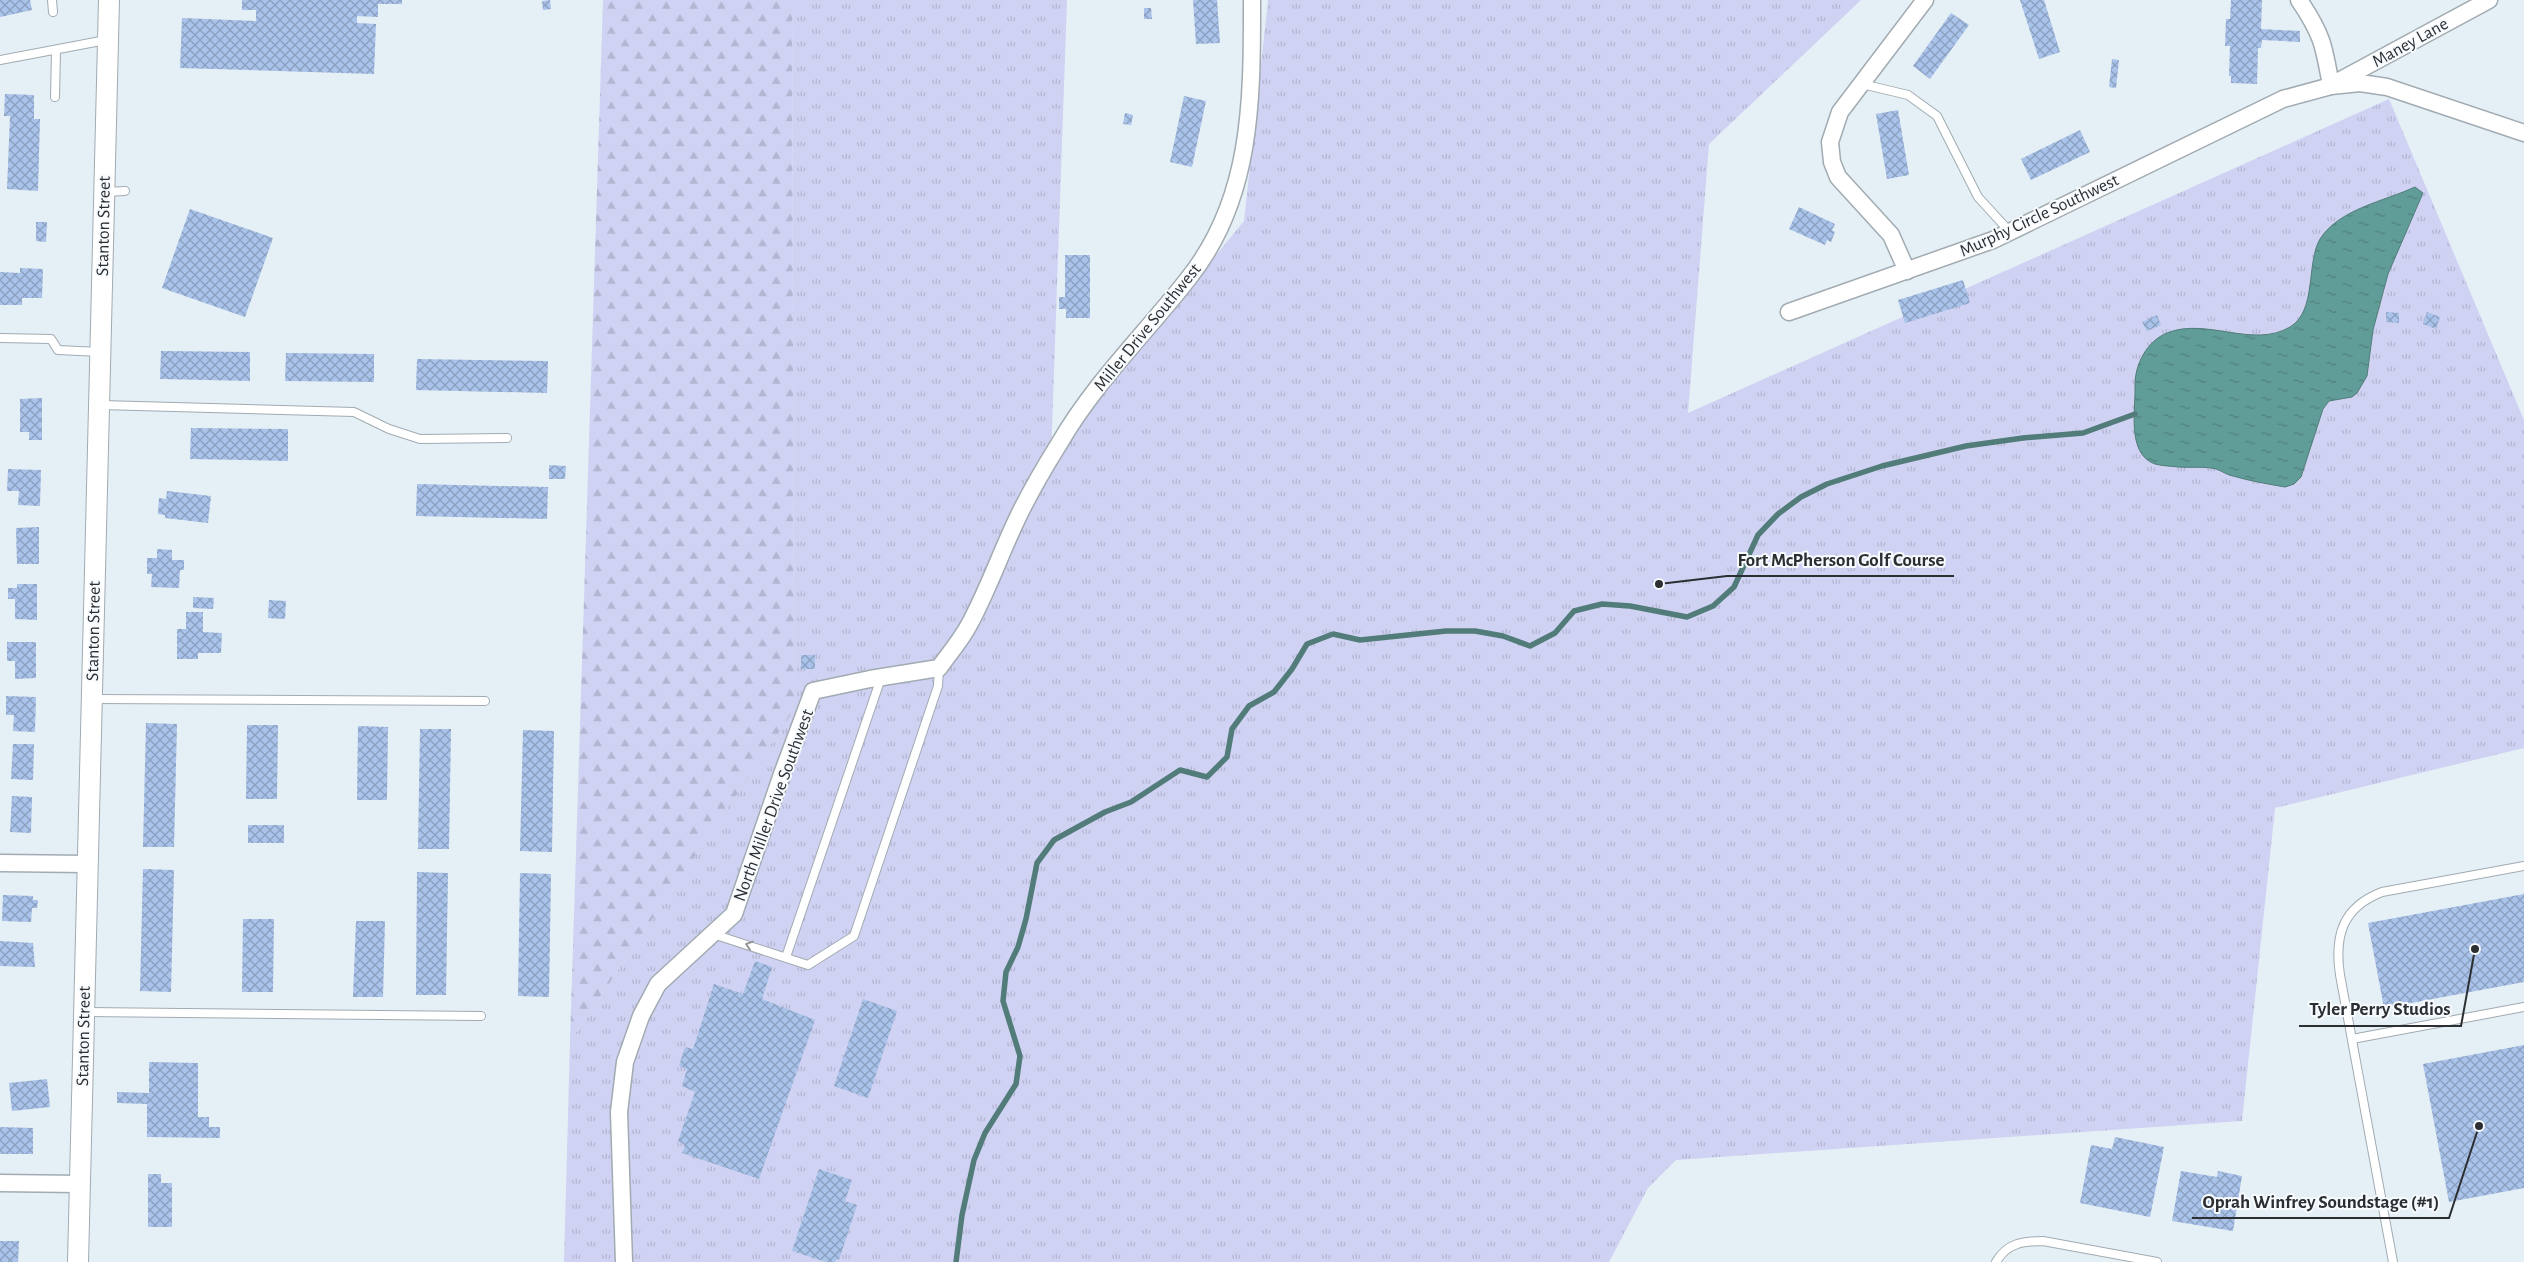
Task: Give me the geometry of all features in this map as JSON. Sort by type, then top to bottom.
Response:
[{"type":"street","name":"Stanton Street","points":[[78,1262],[109,0]]},
{"type":"street","name":"Miller Drive Southwest","points":[[939,668],[966,631],[1018,516],[1059,442],[1104,378],[1189,278],[1214,238],[1235,190],[1247,139],[1252,81],[1252,0]]},
{"type":"street","points":[[1907,271],[1891,235],[1838,177],[1832,162],[1830,142],[1840,112],[1925,0]]},
{"type":"street","points":[[2299,0],[2318,28],[2324,44],[2331,86],[2360,83],[2387,87],[2524,133]]},
{"type":"street","name":"Maney Lane","points":[[2331,86],[2489,0]]},
{"type":"street","name":"Murphy Circle Southwest","points":[[1789,312],[1907,271],[2010,232],[2283,98],[2331,86]]},
{"type":"street","name":"North Miller Drive Southwest","points":[[624,1262],[619,1112],[625,1062],[641,1016],[658,984],[734,914],[782,774],[813,691],[939,668]]},
{"type":"street","points":[[0,863],[87,864]]},
{"type":"street","points":[[0,1183],[79,1184]]},
{"type":"lane","points":[[52,0],[53,12]]},
{"type":"lane","points":[[0,60],[108,40]]},
{"type":"lane","points":[[55,97],[56,50]]},
{"type":"lane","points":[[1861,84],[1908,95],[1937,116],[1978,197],[2010,232]]},
{"type":"lane","points":[[104,192],[125,192]]},
{"type":"lane","points":[[0,338],[51,339],[58,350],[100,352]]},
{"type":"lane","points":[[99,405],[354,412],[389,429],[420,439],[507,438]]},
{"type":"lane","points":[[712,933],[808,965],[854,936],[938,686],[939,668]]},
{"type":"lane","points":[[786,957],[882,677]]},
{"type":"lane","points":[[92,699],[485,701]]},
{"type":"lane","points":[[2393,1262],[2352,1039],[2338,949],[2344,924],[2356,907],[2372,896],[2396,888],[2524,866]]},
{"type":"lane","points":[[2352,1039],[2524,1007]]},
{"type":"lane","points":[[84,1012],[481,1016]]},
{"type":"lane","points":[[1996,1262],[2006,1248],[2028,1241],[2043,1241],[2157,1262]]},
{"type":"green space","points":[[603,0],[792,0],[794,710],[570,1041]]},
{"type":"green space","points":[[792,0],[1067,0],[1051,457],[1244,221],[1268,0],[1861,0],[1709,144],[1688,413],[2389,99],[2524,420],[2524,748],[2275,808],[2242,1121],[1676,1160],[1648,1188],[1609,1262],[564,1262],[570,1041],[794,709]]},
{"type":"water","points":[[2415,187],[2423,193],[2388,274],[2373,330],[2367,376],[2357,393],[2352,397],[2329,401],[2323,409],[2301,477],[2294,484],[2285,487],[2239,478],[2216,469],[2161,465],[2146,459],[2136,441],[2134,417],[2137,369],[2148,347],[2167,333],[2182,329],[2197,328],[2261,335],[2276,333],[2290,327],[2298,320],[2304,310],[2308,298],[2316,249],[2320,239],[2328,229],[2350,213]]},
{"type":"building","points":[[0,0],[30,0],[32,10],[0,17]]},
{"type":"building","points":[[242,0],[402,0],[402,4],[378,4],[378,17],[357,16],[357,23],[376,24],[374,74],[180,68],[182,18],[256,21],[256,10],[242,10]]},
{"type":"building","points":[[550,0],[551,9],[543,10],[542,1]]},
{"type":"building","points":[[1193,0],[1217,0],[1220,43],[1196,44]]},
{"type":"building","points":[[2020,0],[2044,0],[2060,52],[2039,59]]},
{"type":"building","points":[[2231,0],[2262,0],[2261,29],[2300,31],[2300,42],[2262,40],[2261,48],[2258,48],[2257,84],[2231,83],[2231,76],[2229,76],[2230,46],[2225,46],[2226,19],[2230,19]]},
{"type":"building","points":[[1144,8],[1151,8],[1152,19],[1144,19]]},
{"type":"building","points":[[1951,13],[1969,25],[1930,79],[1913,66]]},
{"type":"building","points":[[2112,59],[2119,60],[2116,88],[2109,87]]},
{"type":"building","points":[[5,94],[34,95],[34,119],[40,119],[38,191],[7,189],[10,116],[4,116]]},
{"type":"building","points":[[1184,96],[1206,101],[1192,167],[1170,162]]},
{"type":"building","points":[[1898,110],[1909,175],[1887,179],[1876,114]]},
{"type":"building","points":[[1125,113],[1133,115],[1131,125],[1123,124]]},
{"type":"building","points":[[2080,130],[2090,152],[2031,180],[2021,159]]},
{"type":"building","points":[[1799,207],[1835,224],[1832,230],[1835,232],[1831,242],[1827,240],[1825,245],[1789,229]]},
{"type":"building","points":[[190,209],[273,238],[245,317],[162,288]]},
{"type":"building","points":[[36,222],[47,222],[46,242],[36,241]]},
{"type":"building","points":[[1065,255],[1090,255],[1090,318],[1066,318],[1066,309],[1059,309],[1059,297],[1065,297]]},
{"type":"building","points":[[20,268],[43,269],[42,298],[22,298],[22,305],[0,305],[0,272],[20,273]]},
{"type":"building","points":[[1963,280],[1970,303],[1905,323],[1898,300]]},
{"type":"building","points":[[2386,312],[2399,313],[2399,323],[2386,322]]},
{"type":"building","points":[[2427,312],[2440,317],[2436,329],[2423,324]]},
{"type":"building","points":[[2157,315],[2161,325],[2147,331],[2142,322]]},
{"type":"building","points":[[161,351],[250,352],[250,381],[160,379]]},
{"type":"building","points":[[286,353],[374,354],[374,382],[285,381]]},
{"type":"building","points":[[417,359],[548,361],[547,393],[416,390]]},
{"type":"building","points":[[42,398],[42,440],[29,440],[29,432],[20,432],[20,399]]},
{"type":"building","points":[[191,428],[288,429],[288,461],[190,459]]},
{"type":"building","points":[[549,465],[566,466],[565,479],[549,479]]},
{"type":"building","points":[[8,469],[41,470],[40,506],[18,505],[19,491],[7,491]]},
{"type":"building","points":[[417,484],[548,487],[547,519],[416,516]]},
{"type":"building","points":[[167,491],[211,496],[208,523],[165,518],[165,515],[158,514],[159,498],[166,499]]},
{"type":"building","points":[[39,527],[39,564],[17,564],[16,528]]},
{"type":"building","points":[[157,549],[172,550],[172,560],[184,560],[184,570],[180,570],[179,588],[151,587],[152,574],[147,574],[147,558],[157,558]]},
{"type":"building","points":[[17,584],[37,584],[37,620],[15,619],[15,599],[8,599],[8,588],[17,588]]},
{"type":"building","points":[[193,597],[214,598],[213,609],[193,608]]},
{"type":"building","points":[[269,600],[286,601],[285,619],[268,618]]},
{"type":"building","points":[[186,612],[203,612],[203,632],[222,633],[221,653],[198,653],[198,659],[177,659],[177,629],[186,629]]},
{"type":"building","points":[[7,642],[36,642],[36,678],[15,679],[15,661],[7,661]]},
{"type":"building","points":[[801,655],[815,655],[815,669],[801,669]]},
{"type":"building","points":[[6,696],[36,697],[35,732],[13,731],[14,715],[6,715]]},
{"type":"building","points":[[146,723],[177,724],[174,847],[143,847]]},
{"type":"building","points":[[247,725],[278,725],[277,799],[246,799]]},
{"type":"building","points":[[358,726],[388,727],[387,800],[357,800]]},
{"type":"building","points":[[420,729],[451,729],[449,849],[418,849]]},
{"type":"building","points":[[523,730],[554,731],[552,852],[520,851]]},
{"type":"building","points":[[13,744],[34,744],[33,780],[11,779]]},
{"type":"building","points":[[12,796],[32,797],[31,833],[10,832]]},
{"type":"building","points":[[248,825],[284,825],[284,843],[248,843]]},
{"type":"building","points":[[143,869],[174,870],[171,992],[140,991]]},
{"type":"building","points":[[417,872],[448,873],[446,995],[416,995]]},
{"type":"building","points":[[520,873],[551,874],[549,997],[518,996]]},
{"type":"building","points":[[2524,894],[2524,982],[2384,1008],[2368,923]]},
{"type":"building","points":[[3,895],[33,896],[33,900],[38,900],[37,908],[32,908],[31,922],[2,921]]},
{"type":"building","points":[[243,919],[274,919],[273,992],[242,992]]},
{"type":"building","points":[[356,921],[385,921],[383,997],[353,997]]},
{"type":"building","points":[[0,941],[33,943],[35,967],[0,966]]},
{"type":"building","points":[[755,961],[772,967],[762,999],[815,1020],[759,1179],[682,1153],[685,1145],[678,1141],[695,1092],[682,1086],[687,1069],[679,1066],[685,1047],[693,1049],[714,984],[743,994]]},
{"type":"building","points":[[863,999],[897,1011],[868,1098],[834,1086]]},
{"type":"building","points":[[2524,1045],[2524,1188],[2449,1202],[2423,1064]]},
{"type":"building","points":[[149,1062],[198,1063],[198,1117],[209,1117],[209,1127],[220,1127],[220,1138],[147,1137],[147,1104],[117,1103],[117,1092],[149,1093]]},
{"type":"building","points":[[47,1079],[50,1107],[12,1111],[9,1083]]},
{"type":"building","points":[[0,1127],[33,1128],[33,1154],[0,1154]]},
{"type":"building","points":[[2115,1137],[2164,1147],[2150,1217],[2080,1203],[2091,1145],[2112,1149]]},
{"type":"building","points":[[819,1169],[852,1180],[845,1201],[857,1205],[839,1260],[837,1259],[835,1262],[826,1262],[792,1251]]},
{"type":"building","points":[[2181,1171],[2217,1177],[2218,1171],[2242,1176],[2233,1231],[2172,1221]]},
{"type":"building","points":[[148,1174],[161,1174],[161,1183],[172,1183],[172,1227],[148,1227]]},
{"type":"building","points":[[0,1241],[19,1241],[18,1262],[0,1262]]},
{"type":"waterway","points":[[956,1262],[962,1215],[974,1160],[985,1133],[1016,1084],[1020,1056],[1003,1001],[1006,972],[1018,947],[1026,919],[1037,863],[1054,840],[1105,812],[1131,802],[1180,770],[1207,777],[1227,757],[1232,729],[1249,706],[1274,692],[1292,669],[1307,644],[1333,634],[1360,640],[1446,631],[1475,631],[1503,636],[1530,646],[1555,633],[1574,611],[1602,604],[1630,606],[1687,617],[1713,606],[1734,587],[1758,535],[1778,514],[1801,497],[1827,484],[1882,466],[1966,446],[2023,438],[2083,433],[2135,414]]},
{"type":"place","name":"Fort McPherson Golf Course","points":[[1659,584]]},
{"type":"place","name":"Tyler Perry Studios","points":[[2475,949]]},
{"type":"place","name":"Oprah Winfrey Soundstage (#1)","points":[[2479,1126]]}]
